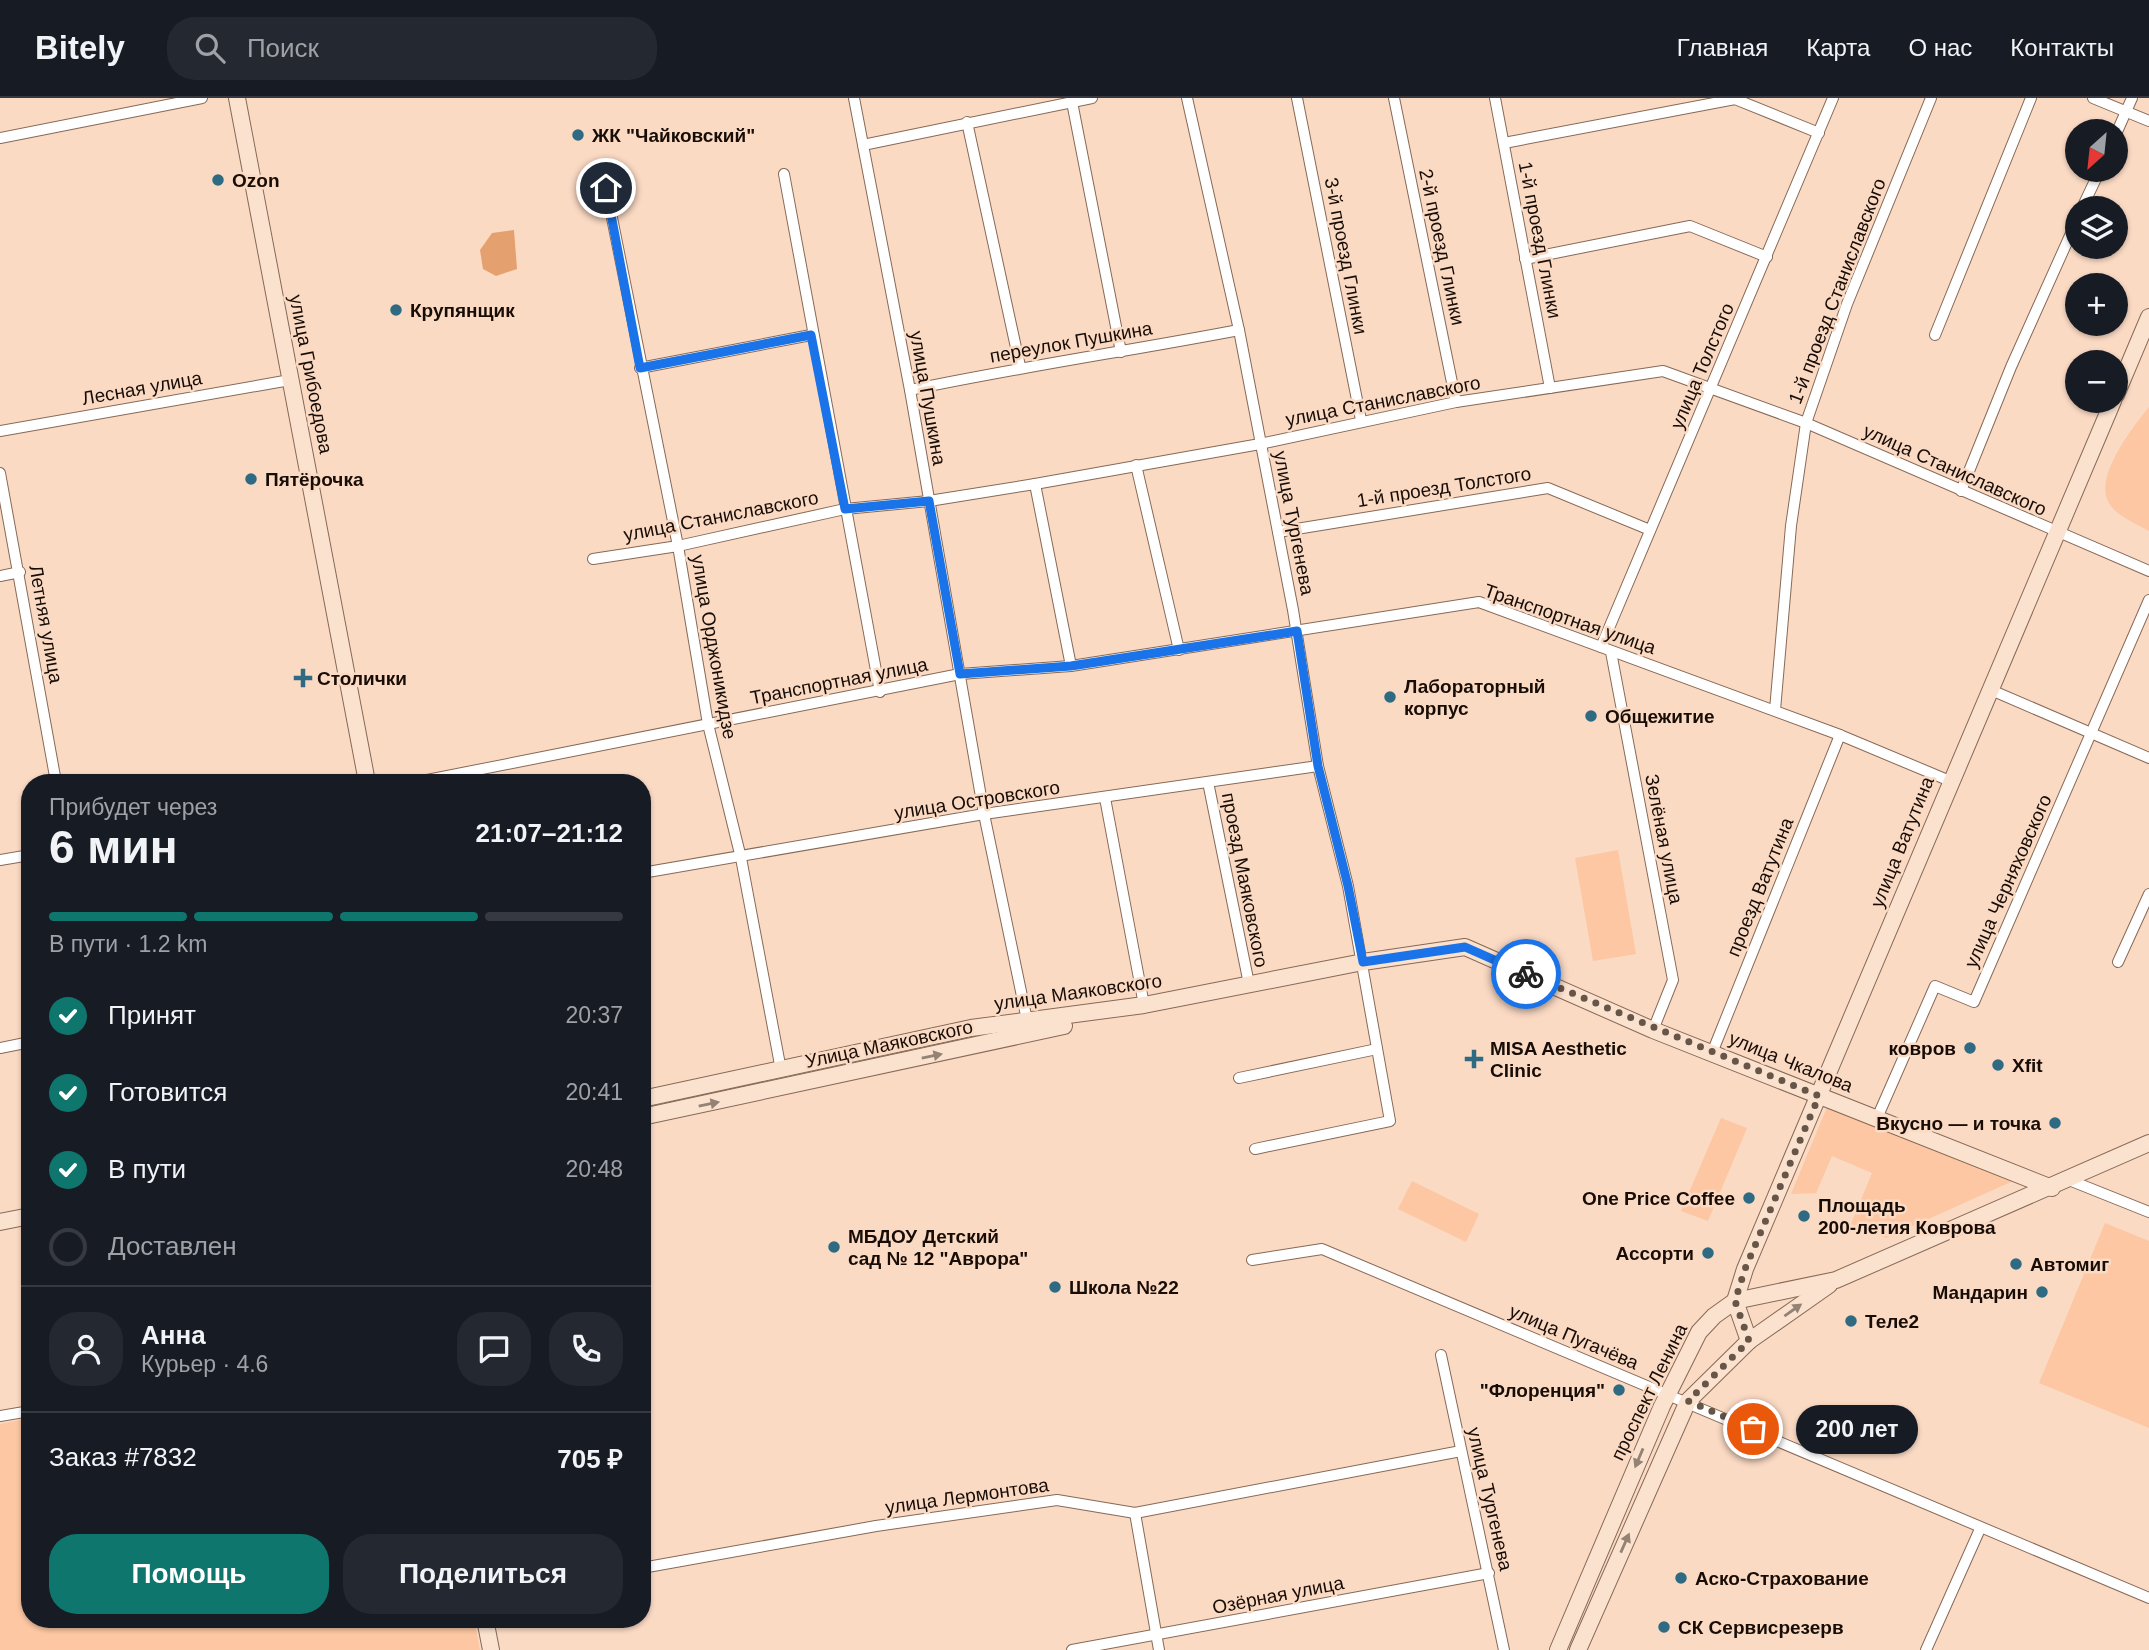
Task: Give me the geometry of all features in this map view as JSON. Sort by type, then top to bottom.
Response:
[{"type":"street","points":[[0,138],[202,98]]},
{"type":"street","name":"улица Грибоедова","points":[[237,98],[365,774]]},
{"type":"street","name":"улица Пушкина","points":[[854,98],[910,390],[984,814],[1028,1029]]},
{"type":"street","points":[[863,145],[1092,98]]},
{"type":"street","name":"улица Тургенева","points":[[1187,98],[1239,330],[1297,631],[1318,766],[1348,886],[1390,1121],[1255,1149]]},
{"type":"street","name":"3-й проезд Глинки","points":[[1297,98],[1361,420]]},
{"type":"street","name":"2-й проезд Глинки","points":[[1394,98],[1456,402]]},
{"type":"street","name":"1-й проезд Глинки","points":[[1496,98],[1549,388]]},
{"type":"street","name":"улица Толстого","points":[[1606,649],[1650,530],[1713,389],[1833,98]]},
{"type":"street","name":"1-й проезд Станиславского","points":[[1775,710],[1791,526],[1806,424],[1847,304],[1931,98]]},
{"type":"street","points":[[1935,335],[2031,98]]},
{"type":"street","points":[[2093,98],[2149,121]]},
{"type":"street","points":[[2123,119],[2132,98]]},
{"type":"street","points":[[1504,143],[1735,99],[1819,133]]},
{"type":"street","points":[[1072,102],[1121,352]]},
{"type":"street","points":[[967,122],[1020,366]]},
{"type":"street","points":[[784,174],[811,335],[880,692]]},
{"type":"street","name":"улица Орджоникидзе","points":[[606,188],[640,368],[678,546],[708,724],[741,858],[781,1070]]},
{"type":"street","points":[[1525,259],[1690,226],[1767,257]]},
{"type":"street","points":[[1961,491],[2011,368],[2065,247]]},
{"type":"street","points":[[2128,367],[2149,317]]},
{"type":"street","name":"переулок Пушкина","points":[[910,390],[1020,366],[1121,352],[1239,330]]},
{"type":"street","points":[[640,368],[811,335]]},
{"type":"street","name":"улица Станиславского","points":[[593,559],[678,546],[845,509],[929,501],[1035,484],[1260,444],[1361,420],[1456,402],[1663,371],[1806,424],[2057,534],[2149,571]]},
{"type":"street","name":"Лесная улица","points":[[0,431],[290,380]]},
{"type":"street","name":"улица Ватутина","points":[[1735,1301],[1745,1269],[2108,413]]},
{"type":"street","points":[[1136,465],[1178,650]]},
{"type":"street","name":"Летняя улица","points":[[0,473],[55,774]]},
{"type":"street","points":[[1035,484],[1071,666]]},
{"type":"street","name":"1-й проезд Толстого","points":[[1278,532],[1548,488],[1650,530]]},
{"type":"street","points":[[0,576],[20,572]]},
{"type":"street","name":"улица Черняховского","points":[[1877,1118],[1935,986],[1974,1002],[2149,600]]},
{"type":"street","name":"Транспортная улица","points":[[457,774],[960,674],[1071,666],[1479,602],[1775,710],[1950,781]]},
{"type":"street","name":"Зелёная улица","points":[[1606,649],[1673,979],[1653,1030]]},
{"type":"street","points":[[1991,690],[2149,758]]},
{"type":"street","name":"проезд Ватутина","points":[[1712,1053],[1840,735]]},
{"type":"street","name":"улица Островского","points":[[651,872],[984,814],[1318,766]]},
{"type":"street","name":"проезд Маяковского","points":[[1208,782],[1249,984]]},
{"type":"street","points":[[1105,798],[1144,1005]]},
{"type":"street","points":[[0,860],[21,856]]},
{"type":"street","points":[[2118,962],[2149,894]]},
{"type":"street","name":"улица Маяковского","points":[[651,1097],[971,1028],[1028,1029],[1363,962],[1465,947],[1517,970]]},
{"type":"street","name":"улица Чкалова","points":[[1517,970],[1653,1030],[2052,1188]]},
{"type":"street","name":"Улица Маяковского","points":[[651,1115],[1028,1029]]},
{"type":"street","points":[[0,1048],[21,1044]]},
{"type":"street","points":[[1239,1078],[1377,1049]]},
{"type":"street","points":[[1749,1341],[1735,1301],[1836,1280],[2052,1188],[2149,1143]]},
{"type":"street","points":[[2069,1180],[2149,1212]]},
{"type":"street","points":[[0,1222],[21,1218]]},
{"type":"street","name":"улица Пугачёва","points":[[1252,1261],[1322,1249],[1667,1396],[1688,1401],[1980,1529],[2149,1598]]},
{"type":"street","name":"проспект Ленина","points":[[1578,1650],[1688,1401],[1749,1341],[1836,1280]]},
{"type":"street","name":"проспект Ленина","points":[[1558,1650],[1667,1396],[1699,1332],[1714,1316],[1735,1301]]},
{"type":"street","name":"улица Тургенева","points":[[1441,1355],[1504,1650]]},
{"type":"street","points":[[0,1416],[21,1412]]},
{"type":"street","name":"улица Лермонтова","points":[[651,1566],[876,1526],[1056,1500],[1135,1513],[1461,1451]]},
{"type":"street","points":[[1135,1513],[1159,1650]]},
{"type":"street","points":[[1926,1650],[1980,1529]]},
{"type":"street","name":"Озёрная улица","points":[[1072,1650],[1489,1573]]},
{"type":"street","points":[[487,1628],[491,1650]]},
{"type":"shaded area","points":[[514,230],[517,269],[496,276],[483,269],[480,250],[492,233]]},
{"type":"shaded area","points":[[2149,407],[2149,531],[2117,512],[2109,503],[2105,492],[2110,466]]},
{"type":"shaded area","points":[[1618,850],[1636,954],[1593,961],[1575,858]]},
{"type":"shaded area","points":[[1828,1105],[2013,1181],[1886,1238],[1851,1224],[1872,1173],[1832,1156],[1816,1193],[1791,1194]]},
{"type":"shaded area","points":[[1721,1118],[1747,1128],[1708,1221],[1681,1211]]},
{"type":"shaded area","points":[[1412,1181],[1479,1214],[1466,1242],[1398,1209]]},
{"type":"shaded area","points":[[2105,1223],[2149,1241],[2149,1428],[2039,1383]]},
{"type":"shaded area","points":[[21,1420],[21,1628],[476,1628],[480,1650],[0,1650],[0,1424]]},
{"type":"way so far","points":[[1526,974],[1653,1030],[1819,1096],[1745,1269],[1735,1301],[1749,1341],[1688,1401],[1753,1429]]},
{"type":"place","name":"ЖК \"Чайковский\"","points":[[578,135]]},
{"type":"place","name":"Ozon","points":[[218,180]]},
{"type":"place","name":"Крупянщик","points":[[396,310]]},
{"type":"place","name":"Пятёрочка","points":[[251,479]]},
{"type":"place","name":"Столички","points":[[303,678]]},
{"type":"place","name":"Лабораторный корпус","points":[[1390,697]]},
{"type":"place","name":"Общежитие","points":[[1591,716]]},
{"type":"place","name":"ковров","points":[[1970,1048]]},
{"type":"place","name":"MISA Aesthetic Clinic","points":[[1474,1059]]},
{"type":"place","name":"Xfit","points":[[1998,1065]]},
{"type":"place","name":"Вкусно — и точка","points":[[2055,1123]]},
{"type":"place","name":"One Price Coffee","points":[[1749,1198]]},
{"type":"place","name":"Площадь 200-летия Коврова","points":[[1804,1216]]},
{"type":"place","name":"МБДОУ Детский сад № 12 \"Аврора\"","points":[[834,1247]]},
{"type":"place","name":"Ассорти","points":[[1708,1253]]},
{"type":"place","name":"Автомиг","points":[[2016,1264]]},
{"type":"place","name":"Школа №22","points":[[1055,1287]]},
{"type":"place","name":"Мандарин","points":[[2042,1292]]},
{"type":"place","name":"Теле2","points":[[1851,1321]]},
{"type":"place","name":"\"Флоренция\"","points":[[1619,1390]]},
{"type":"place","name":"200 лет","points":[[1753,1429]]},
{"type":"place","name":"Аско-Страхование","points":[[1681,1578]]},
{"type":"place","name":"СК Сервисрезерв","points":[[1664,1627]]},
{"type":"route","points":[[606,188],[640,368],[811,335],[845,509],[929,501],[960,674],[1071,666],[1297,631],[1318,766],[1348,886],[1363,962],[1465,947],[1526,974]]}]
